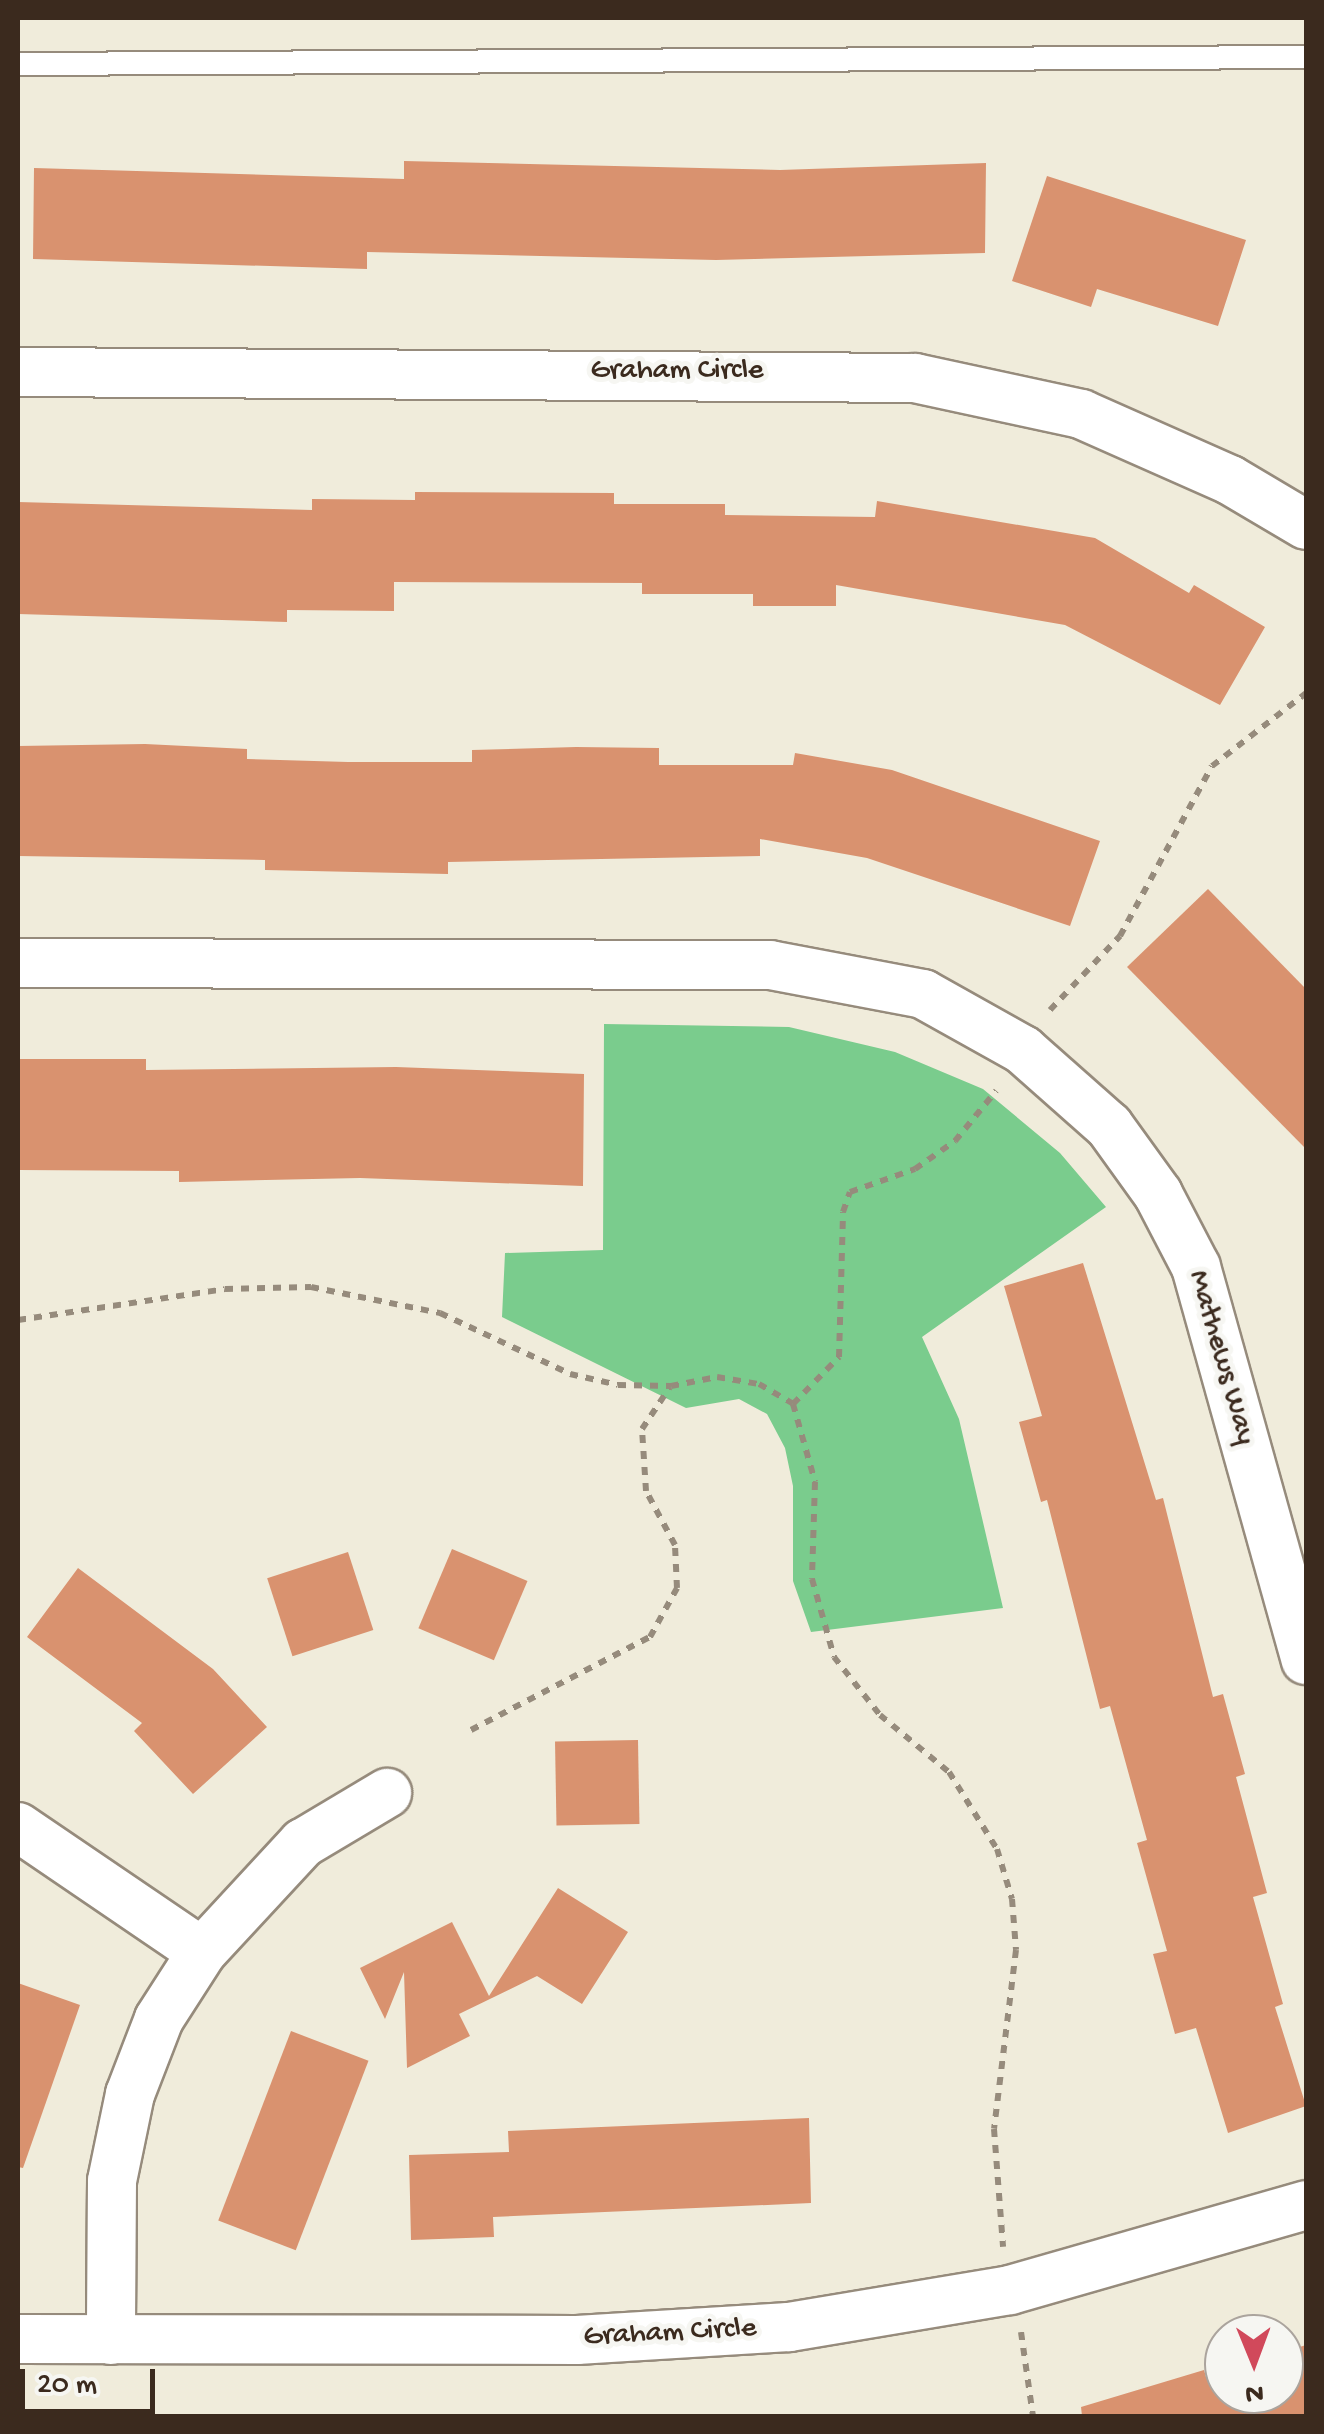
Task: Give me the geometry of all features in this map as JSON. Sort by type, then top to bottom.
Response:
[{"type":"street","name":"Graham Circle","points":[[18,372],[915,378],[1081,414],[1230,480],[1306,526]]},
{"type":"street","name":"Mathews Way","points":[[18,964],[770,965],[923,994],[1024,1050],[1109,1126],[1158,1194],[1196,1267],[1306,1660]]},
{"type":"street","points":[[111,2340],[112,2182],[130,2094],[159,2019],[202,1952],[303,1843],[387,1792]]},
{"type":"street","points":[[18,1827],[202,1952]]},
{"type":"street","name":"Graham Circle","points":[[18,2339],[576,2340],[789,2327],[1010,2290],[1306,2205]]},
{"type":"lane","points":[[18,64],[1306,57]]},
{"type":"path","points":[[1050,1010],[1120,936],[1212,766],[1306,693]]},
{"type":"path","points":[[793,1404],[838,1357],[843,1212],[850,1192],[916,1169],[954,1141],[996,1092]]},
{"type":"path","points":[[18,1320],[224,1289],[311,1287],[440,1313],[570,1374],[618,1385],[671,1386],[717,1377],[759,1384],[793,1404],[815,1482],[812,1578],[834,1657],[880,1715],[949,1772],[997,1849],[1012,1899],[1016,1950],[994,2129],[1004,2254]]},
{"type":"path","points":[[471,1730],[650,1637],[677,1588],[675,1545],[646,1491],[642,1429],[671,1386]]},
{"type":"path","points":[[1020,2330],[1033,2416]]},
{"type":"green space","points":[[604,1024],[789,1027],[895,1052],[983,1089],[1060,1153],[1106,1207],[922,1337],[959,1419],[1003,1608],[811,1632],[793,1581],[793,1486],[785,1448],[767,1414],[739,1399],[686,1408],[502,1317],[505,1253],[603,1250]]},
{"type":"building","points":[[404,161],[780,170],[986,163],[985,253],[716,260],[367,252],[367,269],[33,259],[34,168],[404,179]]},
{"type":"building","points":[[1047,176],[1246,240],[1218,326],[1097,289],[1091,307],[1012,281]]},
{"type":"building","points":[[415,492],[614,493],[614,504],[725,504],[725,515],[875,517],[877,501],[1095,538],[1189,593],[1194,585],[1265,627],[1220,705],[1065,625],[836,585],[836,606],[753,606],[753,594],[642,594],[642,583],[394,582],[394,611],[287,610],[287,622],[18,614],[18,502],[312,510],[312,499],[415,500]]},
{"type":"building","points":[[145,744],[247,749],[247,759],[348,762],[472,762],[472,750],[576,747],[659,748],[659,765],[793,765],[795,753],[892,770],[1100,841],[1070,926],[867,858],[760,839],[760,856],[448,862],[448,874],[265,870],[265,860],[18,856],[18,746]]},
{"type":"building","points":[[1208,889],[1306,989],[1306,1149],[1127,967]]},
{"type":"building","points":[[18,1059],[146,1059],[146,1070],[396,1067],[584,1074],[583,1186],[360,1178],[179,1182],[179,1171],[18,1170]]},
{"type":"building","points":[[1083,1263],[1156,1500],[1163,1498],[1213,1697],[1223,1694],[1245,1774],[1236,1777],[1267,1893],[1253,1897],[1283,2004],[1275,2007],[1306,2106],[1228,2133],[1196,2028],[1175,2034],[1153,1954],[1167,1951],[1137,1843],[1147,1840],[1110,1706],[1100,1709],[1047,1500],[1041,1502],[1019,1422],[1042,1416],[1004,1286]]},
{"type":"building","points":[[452,1549],[527,1581],[494,1660],[418,1628]]},
{"type":"building","points":[[348,1552],[373,1630],[292,1656],[267,1578]]},
{"type":"building","points":[[78,1568],[213,1669],[267,1727],[193,1794],[134,1731],[142,1723],[27,1637]]},
{"type":"building","points":[[638,1740],[639,1824],[556,1825],[555,1741]]},
{"type":"building","points":[[558,1888],[628,1932],[582,2004],[537,1976],[459,2014],[470,2036],[407,2068],[404,1972],[385,2019],[360,1968],[452,1922],[489,1996]]},
{"type":"building","points":[[18,1983],[80,2005],[23,2168],[18,2167]]},
{"type":"building","points":[[291,2031],[368,2061],[296,2250],[218,2221]]},
{"type":"building","points":[[809,2118],[811,2203],[493,2217],[494,2237],[411,2240],[409,2155],[509,2152],[508,2131]]},
{"type":"building","points":[[1304,2346],[1306,2416],[1082,2416],[1081,2407],[1204,2370],[1204,2414],[1304,2414]]}]
